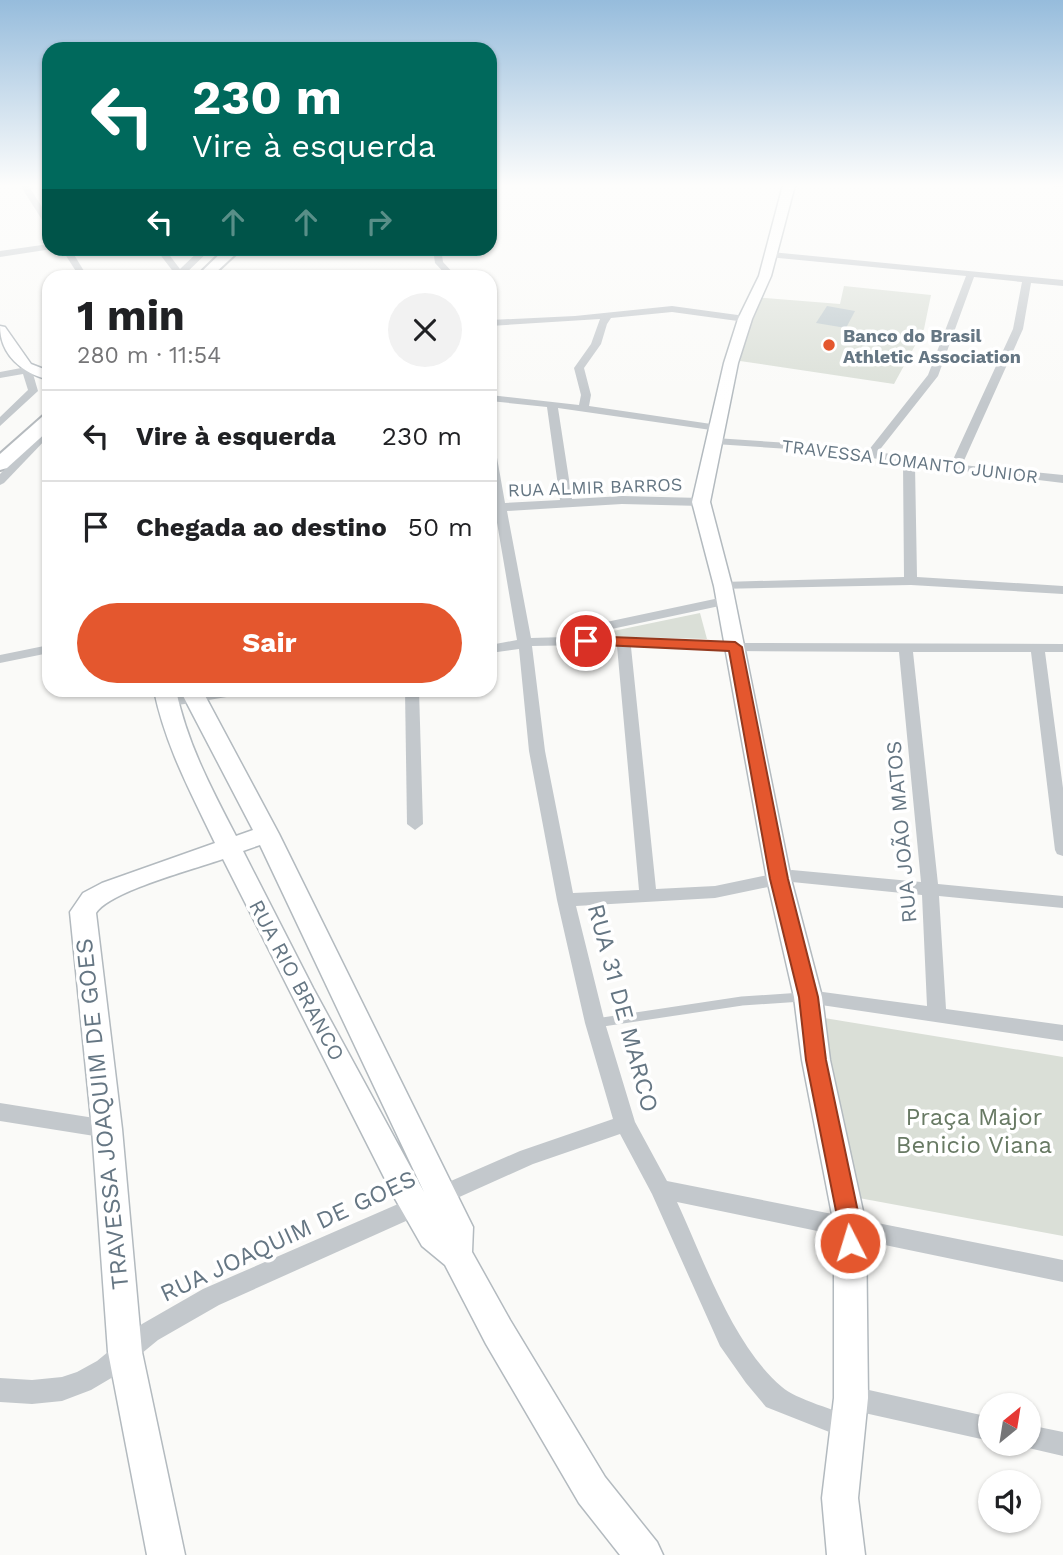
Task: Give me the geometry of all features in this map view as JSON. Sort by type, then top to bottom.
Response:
[{"type":"main road","points":[[211,270],[224,258]]},
{"type":"main road","points":[[0,464],[42,426]]},
{"type":"street","points":[[185,270],[198,258]]},
{"type":"street","points":[[771,258],[745,319],[731,363],[701,502],[724,593],[779,879],[808,997],[816,1060],[850,1226],[849,1413],[840,1498],[846,1555]]},
{"type":"street","points":[[788,258],[1063,283]]},
{"type":"street","points":[[872,454],[933,376],[971,274]]},
{"type":"street","points":[[955,468],[1018,329],[1027,280]]},
{"type":"street","points":[[497,323],[672,309],[745,319]]},
{"type":"street","points":[[583,409],[586,395],[579,368],[596,344],[601,323],[608,316]]},
{"type":"street","points":[[0,423],[32,393],[26,369],[1,333]]},
{"type":"street","points":[[0,375],[26,369],[42,374]]},
{"type":"street","name":"TRAVESSA LOMANTO JUNIOR","points":[[497,399],[583,409],[716,435],[872,454],[955,468],[1063,479]]},
{"type":"street","points":[[552,404],[566,502]]},
{"type":"street","points":[[0,481],[42,437]]},
{"type":"street","points":[[909,462],[911,581]]},
{"type":"street","name":"RUA ALMIR BARROS","points":[[497,507],[566,502],[701,502]]},
{"type":"street","name":"RUA 31 DE MARCO","points":[[497,511],[529,643],[537,751],[566,900],[595,1023],[625,1125],[660,1189],[728,1338],[754,1375],[775,1398],[849,1413],[978,1428]]},
{"type":"street","points":[[497,648],[529,643],[724,593],[911,581],[1060,590]]},
{"type":"street","points":[[529,643],[623,641],[735,647],[1063,648]]},
{"type":"street","points":[[623,641],[648,894]]},
{"type":"street","points":[[1037,647],[1063,850]]},
{"type":"street","name":"RUA JOÃO MATOS","points":[[906,648],[930,888],[937,1013]]},
{"type":"street","points":[[0,659],[42,650]]},
{"type":"street","name":"RUA RIO BRANCO","points":[[166,697],[180,745],[301,990],[429,1199]]},
{"type":"street","name":"RUA RIO BRANCO","points":[[195,697],[267,834],[429,1199],[433,1236],[456,1254],[498,1332],[592,1490],[644,1555]]},
{"type":"street","points":[[412,697],[415,824]]},
{"type":"street","points":[[229,847],[267,834]]},
{"type":"street","name":"TRAVESSA JOAQUIM DE GOES","points":[[166,1555],[125,1352],[107,1129],[83,912],[92,899],[111,890],[229,847]]},
{"type":"street","points":[[566,900],[715,892],[779,879],[818,877],[1063,902]]},
{"type":"street","points":[[808,997],[937,1013],[1063,1033]]},
{"type":"street","points":[[0,1112],[107,1129]]},
{"type":"street","name":"RUA JOAQUIM DE GOES","points":[[0,1390],[32,1392],[62,1389],[83,1382],[169,1320],[211,1297],[527,1157],[625,1125]]},
{"type":"street","points":[[660,1189],[1063,1271]]},
{"type":"street","points":[[1041,1439],[1063,1444]]},
{"type":"lane","points":[[595,1023],[742,1001],[808,997]]},
{"type":"green space","name":"Banco do Brasil Athletic Association","points":[[844,286],[931,295],[924,329],[894,384],[740,361],[754,297],[840,304]]},
{"type":"green space","points":[[700,613],[707,639],[589,636]]},
{"type":"green space","name":"Praça Major Benicio Viana","points":[[812,1016],[1063,1057],[1063,1236],[859,1198]]},
{"type":"shaded area","points":[[827,306],[855,311],[846,328],[816,323]]},
{"type":"place","name":"Banco do Brasil Athletic Association","points":[[829,345]]},
{"type":"route","points":[[586,641],[735,647],[779,879],[808,997],[816,1060],[850,1226],[850,1243]]}]
